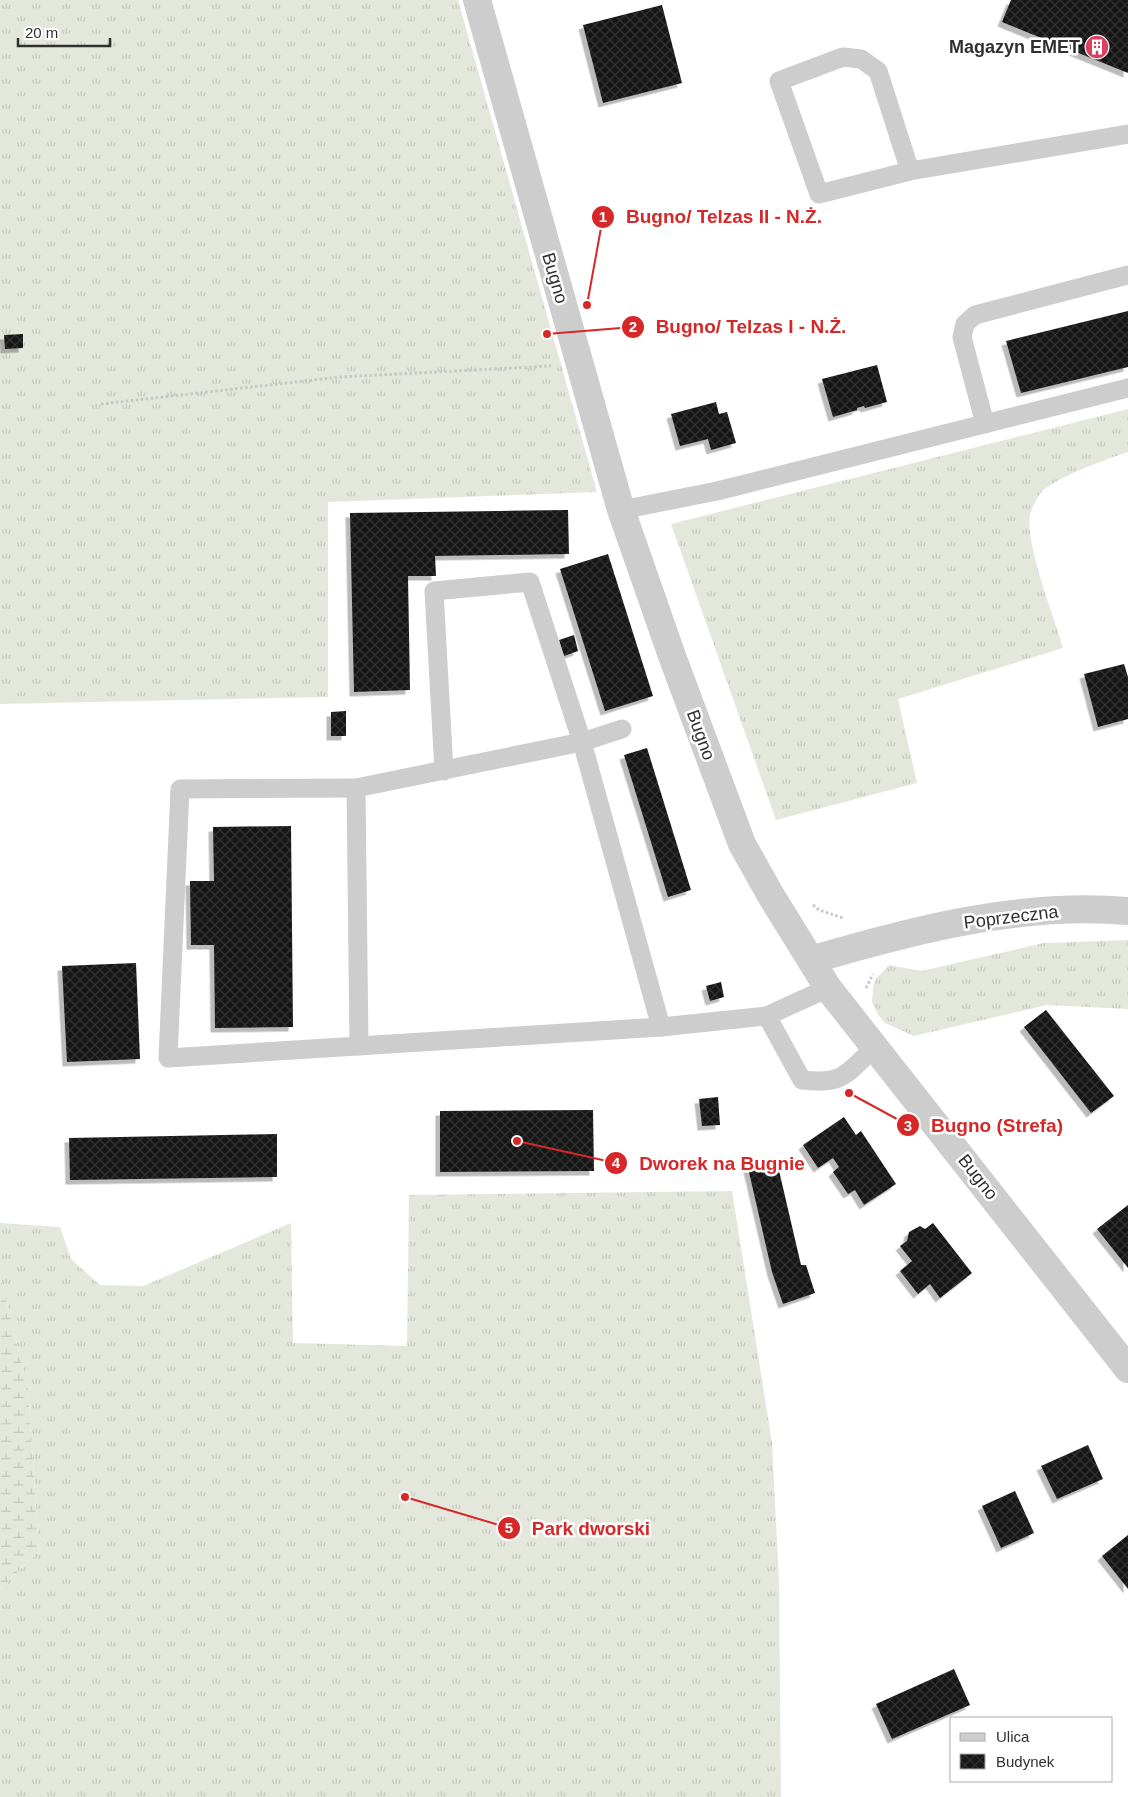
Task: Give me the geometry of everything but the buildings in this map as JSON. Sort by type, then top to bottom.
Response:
[{"type":"street","name":"Bugno","points":[[477,0],[621,510],[685,693],[742,844],[828,988],[1128,1369]]},
{"type":"street","name":"Poprzeczna","points":[[811,960],[890,937],[971,920],[1023,913],[1128,910]]},
{"type":"lane","points":[[910,171],[878,72],[861,59],[843,57],[779,81],[819,194],[910,171],[1128,134]]},
{"type":"lane","points":[[985,424],[962,337],[964,324],[975,315],[1128,275]]},
{"type":"lane","points":[[621,510],[717,491],[1128,388]]},
{"type":"lane","points":[[444,771],[434,591],[530,582],[582,742],[661,1028]]},
{"type":"lane","points":[[622,728],[582,742],[356,788],[180,789],[168,1058],[661,1028],[767,1016],[828,988]]},
{"type":"lane","points":[[356,788],[359,1046]]},
{"type":"lane","points":[[767,1016],[802,1080],[823,1083],[841,1079],[875,1046]]},
{"type":"path","points":[[101,404],[340,377],[579,365]]},
{"type":"path","points":[[812,904],[837,918],[852,919]]},
{"type":"path","points":[[866,995],[866,987],[871,975],[888,959],[890,937]]},
{"type":"green space","points":[[0,0],[458,0],[597,492],[328,502],[328,697],[0,704]]},
{"type":"green space","points":[[1128,409],[1128,452],[1080,470],[1055,482],[1039,495],[1030,515],[1032,544],[1036,562],[1063,648],[898,699],[917,783],[776,820],[671,524]]},
{"type":"green space","points":[[1128,940],[1128,1009],[1047,1005],[914,1036],[885,1023],[878,1015],[872,1002],[873,987],[876,979],[889,965],[921,971],[1044,943]]},
{"type":"green space","points":[[732,1191],[772,1443],[779,1581],[781,1797],[0,1797],[0,1589],[39,1551],[28,1389],[0,1275],[0,1223],[60,1227],[71,1259],[100,1285],[143,1286],[291,1223],[293,1343],[407,1346],[409,1195]]},
{"type":"green space","points":[[0,1275],[28,1389],[39,1551],[0,1589]]},
{"type":"place","name":"Magazyn EMET","points":[[1097,47]]},
{"type":"place","name":"Bugno/ Telzas II - N.Ż.","points":[[587,305]]},
{"type":"place","name":"Bugno/ Telzas I - N.Ż.","points":[[547,334]]},
{"type":"place","name":"Bugno (Strefa)","points":[[849,1093]]},
{"type":"place","name":"Dworek na Bugnie","points":[[517,1141]]},
{"type":"place","name":"Park dworski","points":[[405,1497]]}]
